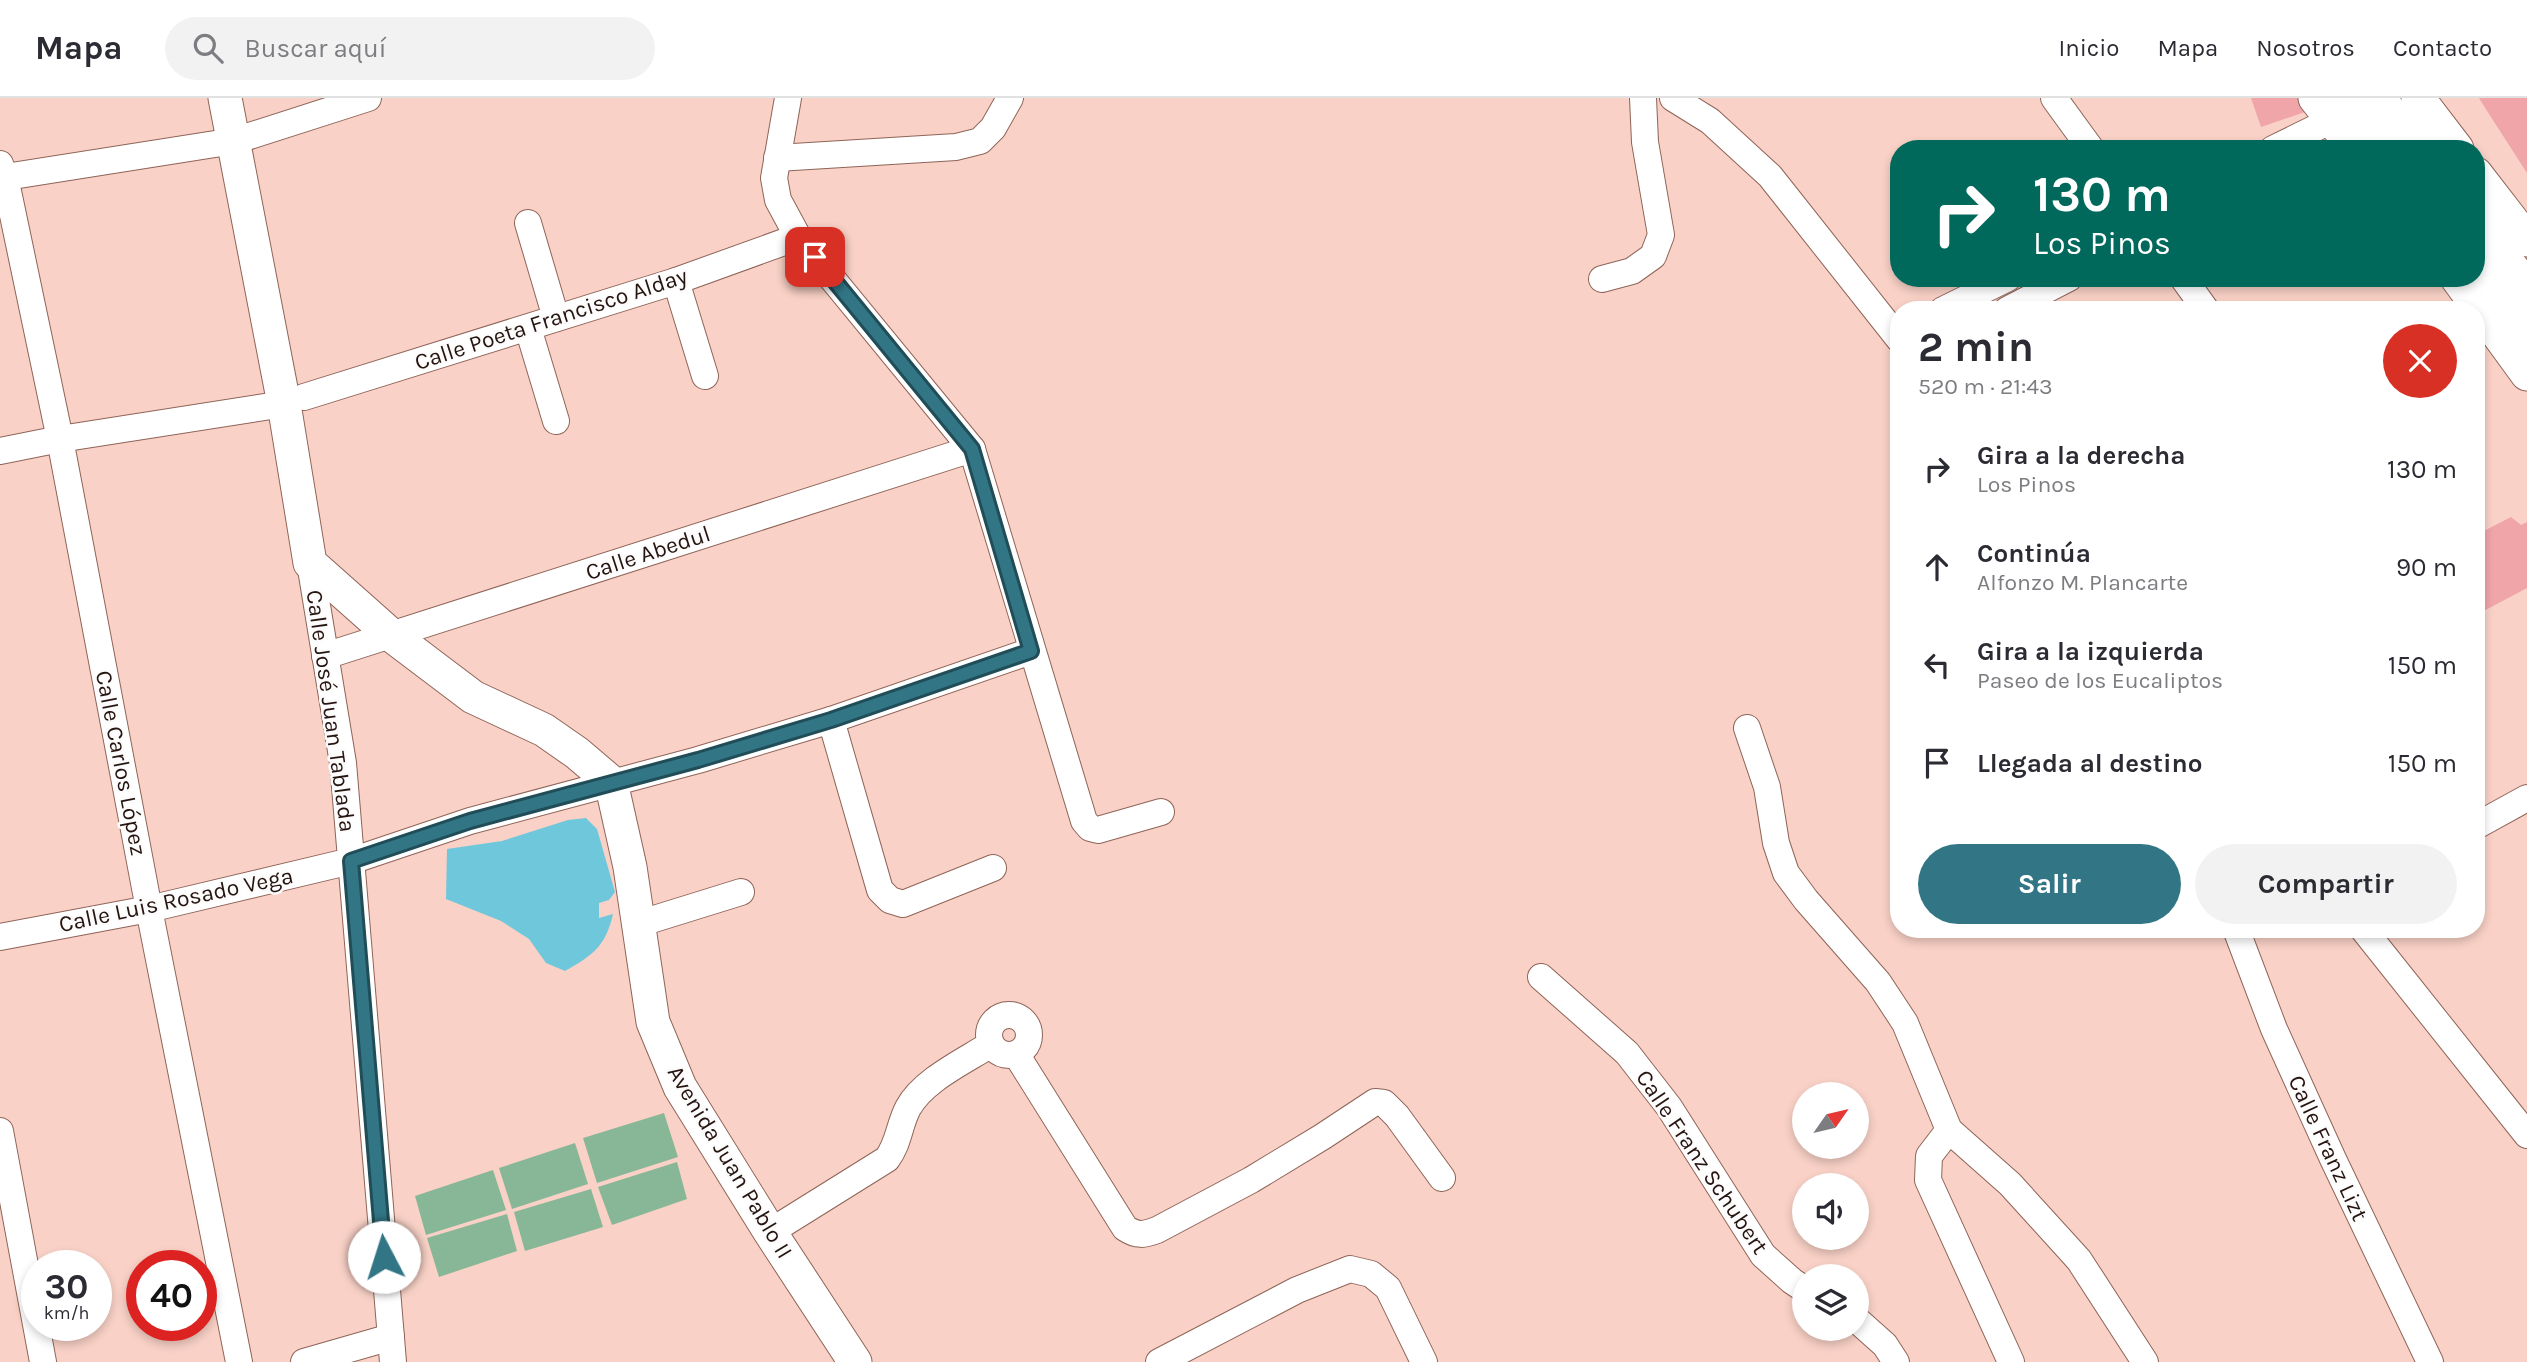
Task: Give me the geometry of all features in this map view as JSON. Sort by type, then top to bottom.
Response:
[{"type":"highway","points":[[2376,98],[2409,140]]},
{"type":"highway","points":[[2485,237],[2527,290]]},
{"type":"highway","points":[[2485,283],[2527,338]]},
{"type":"main road","name":"Calle José Juan Tablada","points":[[225,98],[294,400],[310,563],[391,635],[473,697],[544,730],[577,752],[611,782]]},
{"type":"main road","points":[[2418,98],[2450,140]]},
{"type":"main road","points":[[2485,186],[2527,240]]},
{"type":"main road","points":[[2485,316],[2527,374]]},
{"type":"main road","name":"Avenida Juan Pablo II","points":[[611,782],[630,867],[653,1023],[680,1087],[855,1362]]},
{"type":"street","points":[[2,173],[234,141],[368,98]]},
{"type":"street","points":[[788,98],[774,177],[778,200],[798,237],[972,449],[1084,821],[1090,828],[1098,830],[1161,812]]},
{"type":"street","points":[[777,158],[956,147],[980,141],[993,128],[1010,98]]},
{"type":"street","points":[[1602,279],[1632,271],[1653,256],[1661,235],[1645,142],[1643,98]]},
{"type":"street","points":[[1673,98],[1710,121],[1770,176],[1890,325]]},
{"type":"street","points":[[2054,98],[2084,140]]},
{"type":"street","points":[[2305,140],[2345,129]]},
{"type":"street","name":"Calle Carlos López","points":[[2,173],[60,439],[149,909],[239,1362]]},
{"type":"street","points":[[528,223],[556,318]]},
{"type":"street","name":"Calle Poeta Francisco Alday","points":[[0,451],[294,400],[676,281],[798,237]]},
{"type":"street","points":[[676,281],[705,376]]},
{"type":"street","points":[[1961,301],[1990,287]]},
{"type":"street","points":[[2024,301],[2052,287]]},
{"type":"street","points":[[528,328],[556,421]]},
{"type":"street","name":"Calle Abedul","points":[[325,656],[972,449]]},
{"type":"street","name":"Calle José Juan Tablada","points":[[310,563],[343,763],[392,1349]]},
{"type":"street","name":"Calle Luis Rosado Vega","points":[[0,937],[149,909],[351,861],[470,821],[698,760],[831,720],[1031,651]]},
{"type":"street","points":[[831,720],[880,890],[890,900],[903,904],[993,868]]},
{"type":"street","points":[[1746,727],[1767,787],[1776,843],[1786,873],[1806,900],[1878,982],[1905,1023],[1949,1130],[2010,1184],[2079,1260],[2145,1362]]},
{"type":"street","points":[[2485,821],[2527,798]]},
{"type":"street","points":[[638,924],[741,892]]},
{"type":"street","name":"Calle Franz Lizt","points":[[2239,938],[2274,1029],[2430,1362]]},
{"type":"street","points":[[2370,938],[2527,1135]]},
{"type":"street","name":"Calle Franz Schubert","points":[[1541,977],[1627,1053],[1669,1107],[1763,1255],[1792,1281]]},
{"type":"street","points":[[1005,1016],[1018,1017],[1028,1032],[1026,1044],[1016,1054],[998,1052],[991,1044],[989,1035],[994,1022],[1005,1016]]},
{"type":"street","points":[[770,1232],[887,1159],[895,1148],[908,1108],[923,1088],[991,1044]]},
{"type":"street","points":[[1016,1054],[1125,1228],[1134,1234],[1144,1235],[1157,1230],[1251,1181],[1375,1102],[1384,1103],[1397,1116],[1442,1178]]},
{"type":"street","points":[[1949,1130],[1929,1156],[1928,1180],[2011,1362]]},
{"type":"street","points":[[0,1131],[43,1362]]},
{"type":"street","points":[[1159,1362],[1297,1290],[1350,1269],[1371,1274],[1388,1288],[1424,1362]]},
{"type":"street","points":[[1869,1331],[1885,1345],[1896,1362]]},
{"type":"street","points":[[304,1362],[392,1349]]},
{"type":"green space","points":[[664,1113],[678,1157],[597,1183],[583,1138]]},
{"type":"green space","points":[[575,1143],[588,1184],[512,1209],[499,1168]]},
{"type":"green space","points":[[677,1162],[687,1199],[612,1225],[598,1187]]},
{"type":"green space","points":[[493,1170],[506,1210],[426,1235],[415,1196]]},
{"type":"green space","points":[[591,1189],[603,1227],[525,1251],[514,1212]]},
{"type":"green space","points":[[507,1214],[517,1251],[439,1277],[427,1238]]},
{"type":"water","points":[[586,818],[597,829],[615,892],[609,900],[599,903],[599,918],[613,914],[602,942],[575,966],[565,971],[546,963],[529,939],[501,921],[446,899],[447,849],[502,841],[568,820]]},
{"type":"building","points":[[2251,98],[2302,98],[2311,110],[2261,127]]},
{"type":"building","points":[[2479,98],[2527,98],[2527,173],[2489,114]]},
{"type":"building","points":[[2511,517],[2521,525],[2527,522],[2527,588],[2485,610],[2485,530]]},
{"type":"route","points":[[384,1257],[351,861],[470,821],[698,760],[831,720],[1031,651],[972,449],[815,257]]}]
